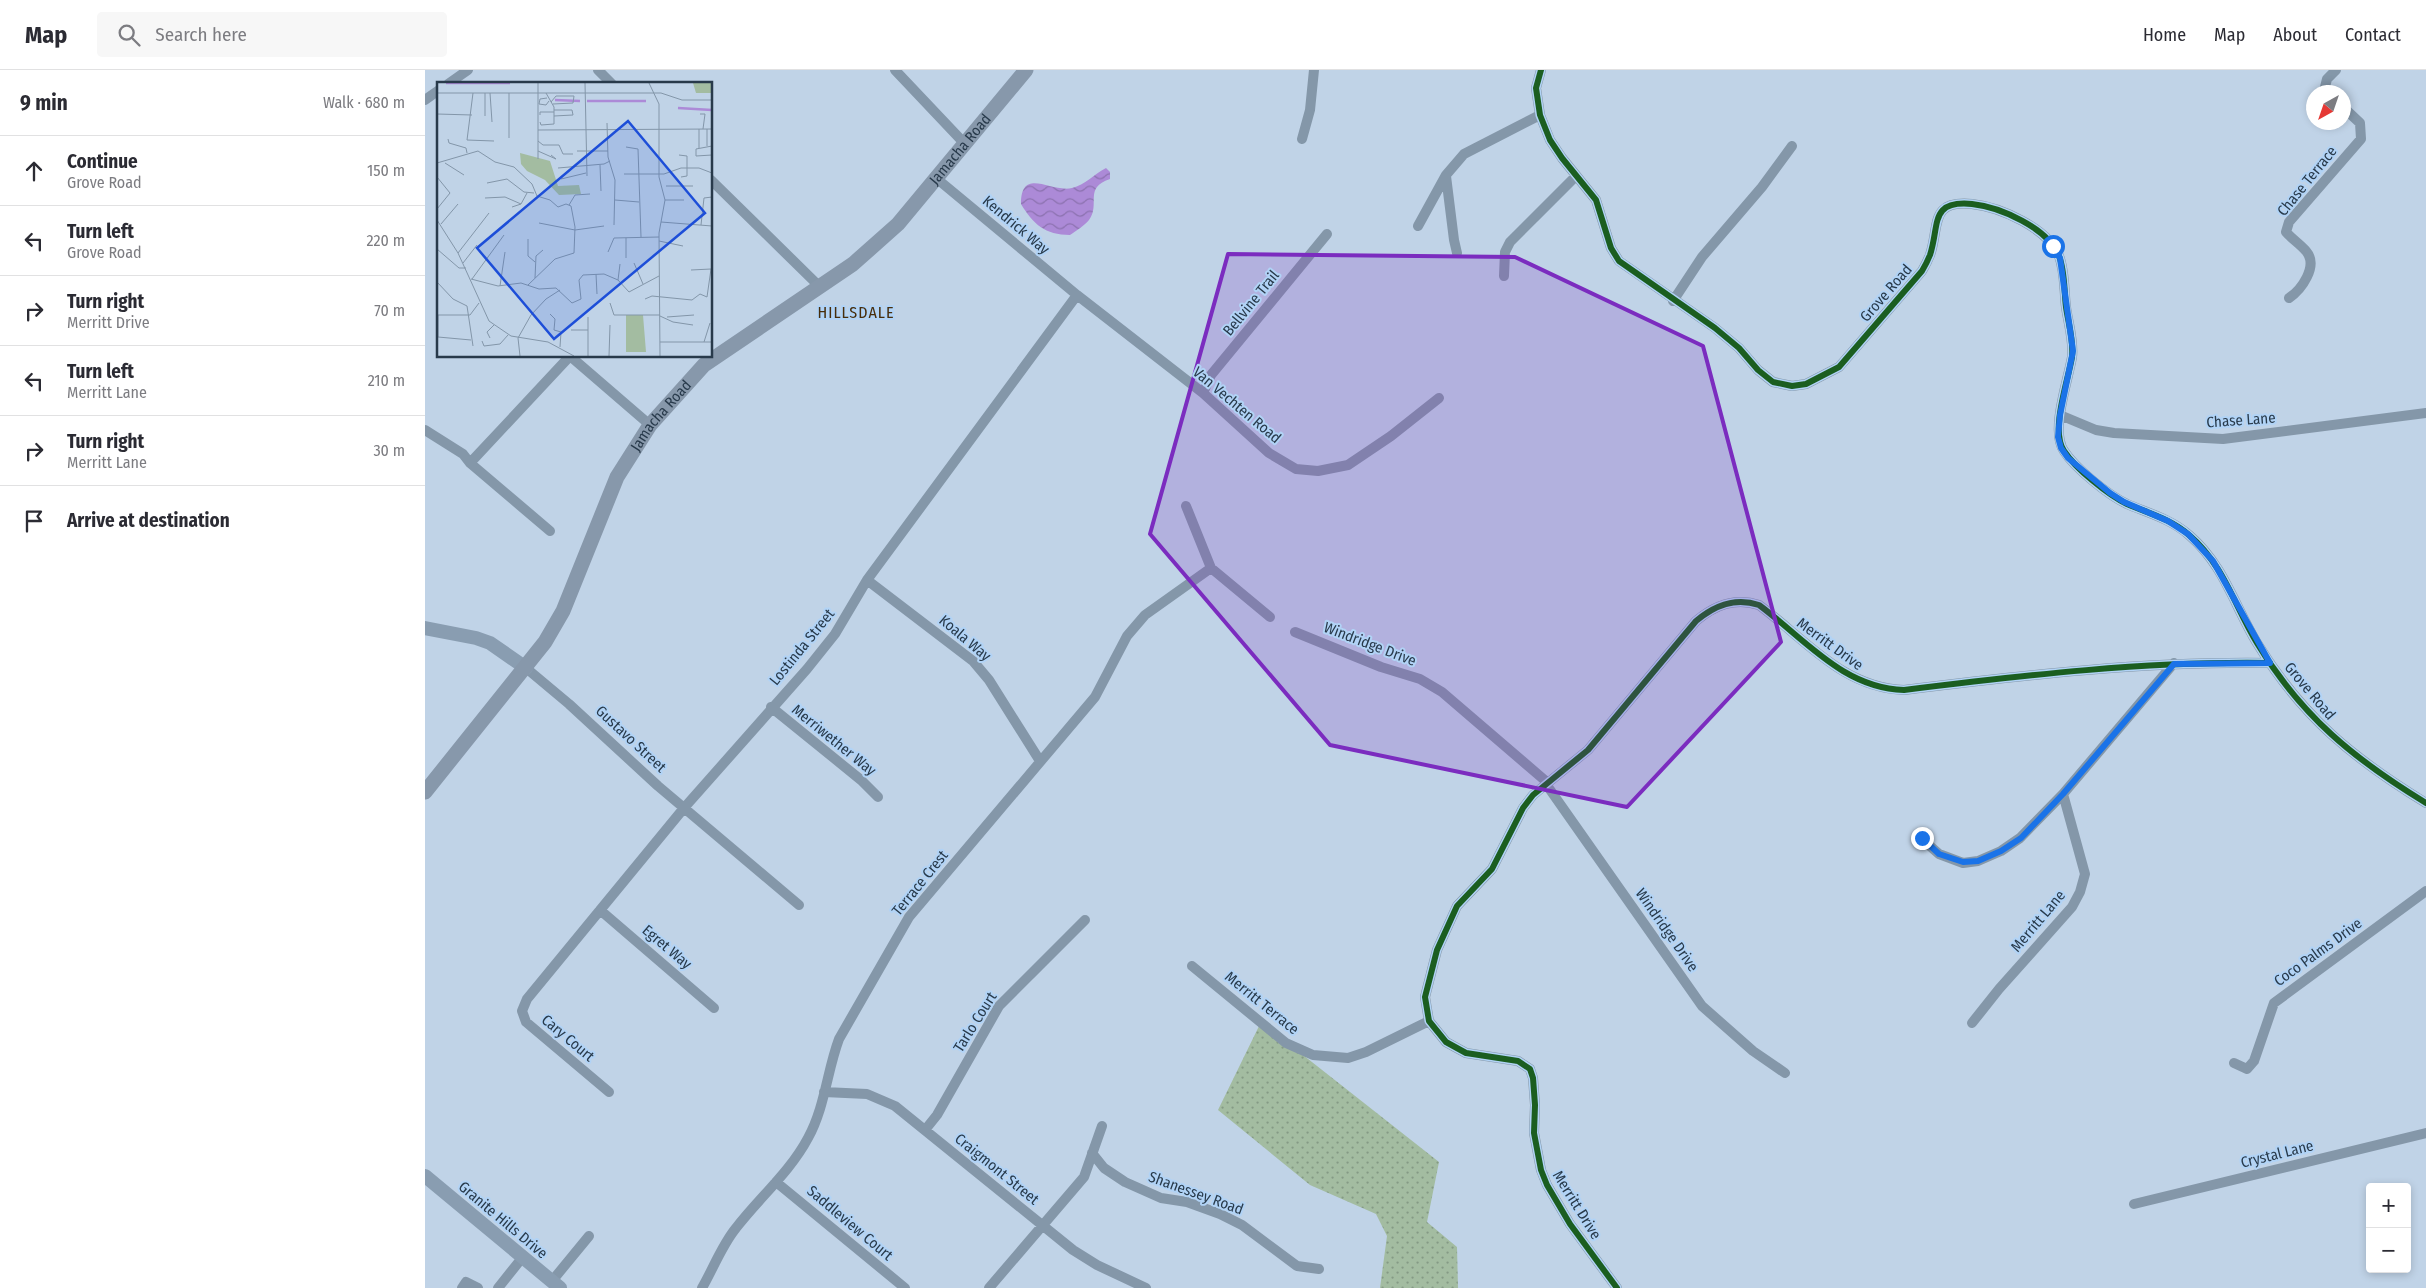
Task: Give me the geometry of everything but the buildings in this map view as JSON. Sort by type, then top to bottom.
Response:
[{"type":"main road","name":"Jamacha Road","points":[[425,792],[545,642],[563,611],[617,477],[650,425],[704,365],[853,264],[898,224],[1026,70]]},
{"type":"street","points":[[451,82],[468,70]]},
{"type":"street","points":[[598,70],[610,82]]},
{"type":"street","points":[[895,70],[965,144]]},
{"type":"street","points":[[1301,139],[1310,110],[1314,70]]},
{"type":"street","name":"Grove Road","points":[[1541,70],[1536,88],[1539,115],[1550,140],[1596,200],[1611,248],[1619,261],[1665,292],[1673,301],[1715,328],[1739,348],[1758,370],[1773,382],[1792,386],[1806,384],[1839,367],[1922,271],[1931,254],[1936,221],[1944,207],[1955,202],[1983,205],[2015,216],[2049,239],[2060,258],[2073,351],[2060,415],[2059,442],[2068,458],[2110,493],[2124,502],[2168,521],[2188,534],[2213,561],[2270,663],[2319,724],[2361,761],[2426,803]]},
{"type":"street","points":[[2326,85],[2327,79],[2335,70]]},
{"type":"street","points":[[425,100],[437,91]]},
{"type":"street","name":"Chase Terrace","points":[[2289,298],[2299,291],[2309,269],[2311,258],[2307,251],[2286,232],[2289,222],[2361,139],[2361,123],[2351,114]]},
{"type":"street","points":[[1418,226],[1446,175],[1464,154],[1539,115]]},
{"type":"street","points":[[1673,301],[1702,257],[1762,187],[1792,146]]},
{"type":"street","points":[[1446,175],[1450,217],[1457,253]]},
{"type":"street","points":[[1504,276],[1505,252],[1510,242],[1576,176]]},
{"type":"street","name":"Kendrick Way","points":[[936,178],[1077,296]]},
{"type":"street","points":[[713,182],[819,286]]},
{"type":"street","name":"Bellvine Trail","points":[[1203,393],[1211,375],[1327,234]]},
{"type":"street","name":"Van Vechten Road","points":[[1077,296],[1203,393],[1269,453],[1295,469],[1318,471],[1348,465],[1391,436],[1439,398]]},
{"type":"street","name":"Lostinda Street","points":[[527,999],[684,808],[807,669],[835,634],[867,580],[1077,296]]},
{"type":"street","points":[[470,463],[568,358]]},
{"type":"street","points":[[572,358],[650,425]]},
{"type":"street","name":"Chase Lane","points":[[2060,415],[2095,430],[2114,433],[2223,439],[2426,413]]},
{"type":"street","points":[[425,430],[463,454],[470,463],[550,531]]},
{"type":"street","points":[[1186,506],[1211,568],[1270,617]]},
{"type":"street","name":"Terrace Crest","points":[[702,1288],[735,1228],[776,1182],[808,1138],[818,1115],[832,1058],[839,1039],[909,917],[1095,697],[1127,636],[1151,610],[1211,568]]},
{"type":"street","name":"Koala Way","points":[[867,580],[973,661],[989,680],[1040,761]]},
{"type":"street","name":"Merritt Drive","points":[[1617,1288],[1570,1224],[1547,1185],[1541,1170],[1534,1132],[1533,1078],[1530,1069],[1518,1061],[1459,1050],[1439,1036],[1429,1021],[1425,996],[1437,950],[1457,906],[1492,869],[1523,808],[1533,794],[1588,750],[1696,621],[1709,610],[1731,602],[1750,602],[1759,605],[1848,676],[1866,684],[1889,690],[1904,690],[2035,674],[2174,664],[2270,663]]},
{"type":"street","name":"Gustavo Street","points":[[425,628],[476,638],[490,643],[526,668],[569,704],[658,786],[799,905]]},
{"type":"street","name":"Windridge Drive","points":[[1295,632],[1381,667],[1420,679],[1442,692],[1547,783],[1702,1006],[1753,1051],[1785,1073]]},
{"type":"street","points":[[1922,838],[1939,854],[1951,860],[1963,862],[1978,861],[2001,851],[2021,838],[2063,794],[2174,664]]},
{"type":"street","name":"Merriwether Way","points":[[771,708],[861,780],[878,796]]},
{"type":"street","name":"Merritt Lane","points":[[1972,1023],[1999,989],[2072,907],[2080,892],[2085,874],[2063,794]]},
{"type":"street","name":"Coco Palms Drive","points":[[2234,1063],[2247,1070],[2254,1062],[2275,1003],[2426,891]]},
{"type":"street","name":"Egret Way","points":[[600,910],[714,1008]]},
{"type":"street","name":"Tarlo Court","points":[[925,1130],[937,1115],[999,1006],[1085,920]]},
{"type":"street","name":"Merritt Terrace","points":[[1192,966],[1286,1043],[1313,1055],[1348,1058],[1366,1052],[1429,1021]]},
{"type":"street","name":"Cary Court","points":[[527,999],[523,1011],[526,1022],[609,1092]]},
{"type":"street","name":"Craigmont Street","points":[[824,1092],[867,1094],[895,1106],[1073,1250],[1097,1265],[1146,1288]]},
{"type":"street","points":[[989,1288],[1084,1177],[1101,1126]]},
{"type":"street","name":"Crystal Lane","points":[[2135,1204],[2426,1133]]},
{"type":"street","name":"Shanessey Road","points":[[1092,1153],[1105,1168],[1125,1182],[1161,1198],[1187,1202],[1220,1214],[1242,1225],[1297,1266],[1319,1269]]},
{"type":"street","name":"Granite Hills Drive","points":[[425,1176],[556,1285]]},
{"type":"street","name":"Saddleview Court","points":[[776,1182],[905,1288]]},
{"type":"street","points":[[556,1285],[589,1236]]},
{"type":"street","points":[[498,1288],[522,1258]]},
{"type":"street","points":[[462,1288],[466,1282],[478,1288]]},
{"type":"highlighted area","points":[[1228,254],[1515,257],[1703,346],[1781,642],[1627,807],[1330,745],[1150,534]]},
{"type":"green space","points":[[1261,1022],[1439,1162],[1427,1222],[1457,1247],[1458,1288],[1380,1288],[1387,1236],[1376,1214],[1310,1185],[1218,1110]]},
{"type":"water","points":[[1106,168],[1110,172],[1110,179],[1097,187],[1094,197],[1094,208],[1089,220],[1070,235],[1053,233],[1041,227],[1035,223],[1021,204],[1022,193],[1026,186],[1039,184],[1064,189],[1072,188]]},
{"type":"cycle path","points":[[1541,70],[1536,88],[1540,115],[1550,140],[1596,200],[1611,248],[1619,261],[1715,328],[1739,348],[1758,370],[1773,382],[1792,386],[1806,384],[1839,367],[1922,271],[1930,255],[1939,217],[1942,210],[1949,206],[1972,204],[1996,209],[2022,221],[2045,236],[2053,246],[2061,262],[2071,332],[2072,357],[2059,419],[2060,442],[2064,451],[2084,473],[2111,494],[2127,504],[2167,521],[2189,535],[2220,572],[2257,643],[2274,669],[2311,715],[2353,753],[2426,803]]},
{"type":"cycle path","points":[[1617,1288],[1570,1224],[1547,1185],[1541,1170],[1534,1133],[1535,1105],[1533,1078],[1530,1069],[1518,1061],[1466,1053],[1446,1042],[1429,1021],[1425,997],[1437,950],[1457,906],[1492,869],[1523,808],[1533,795],[1588,750],[1696,621],[1710,611],[1726,604],[1742,602],[1759,605],[1826,660],[1843,671],[1862,681],[1882,687],[1904,690],[2086,670],[2178,664],[2270,663]]},
{"type":"district","name":"HILLSDALE","points":[[856,312]]},
{"type":"route","points":[[1922,838],[1939,854],[1951,860],[1963,862],[1978,861],[2001,851],[2021,838],[2063,794],[2174,664],[2270,663],[2256,642],[2229,586],[2213,561],[2188,534],[2168,521],[2124,502],[2110,493],[2068,458],[2061,448],[2058,437],[2060,415],[2073,351],[2060,258],[2053,246]]}]
